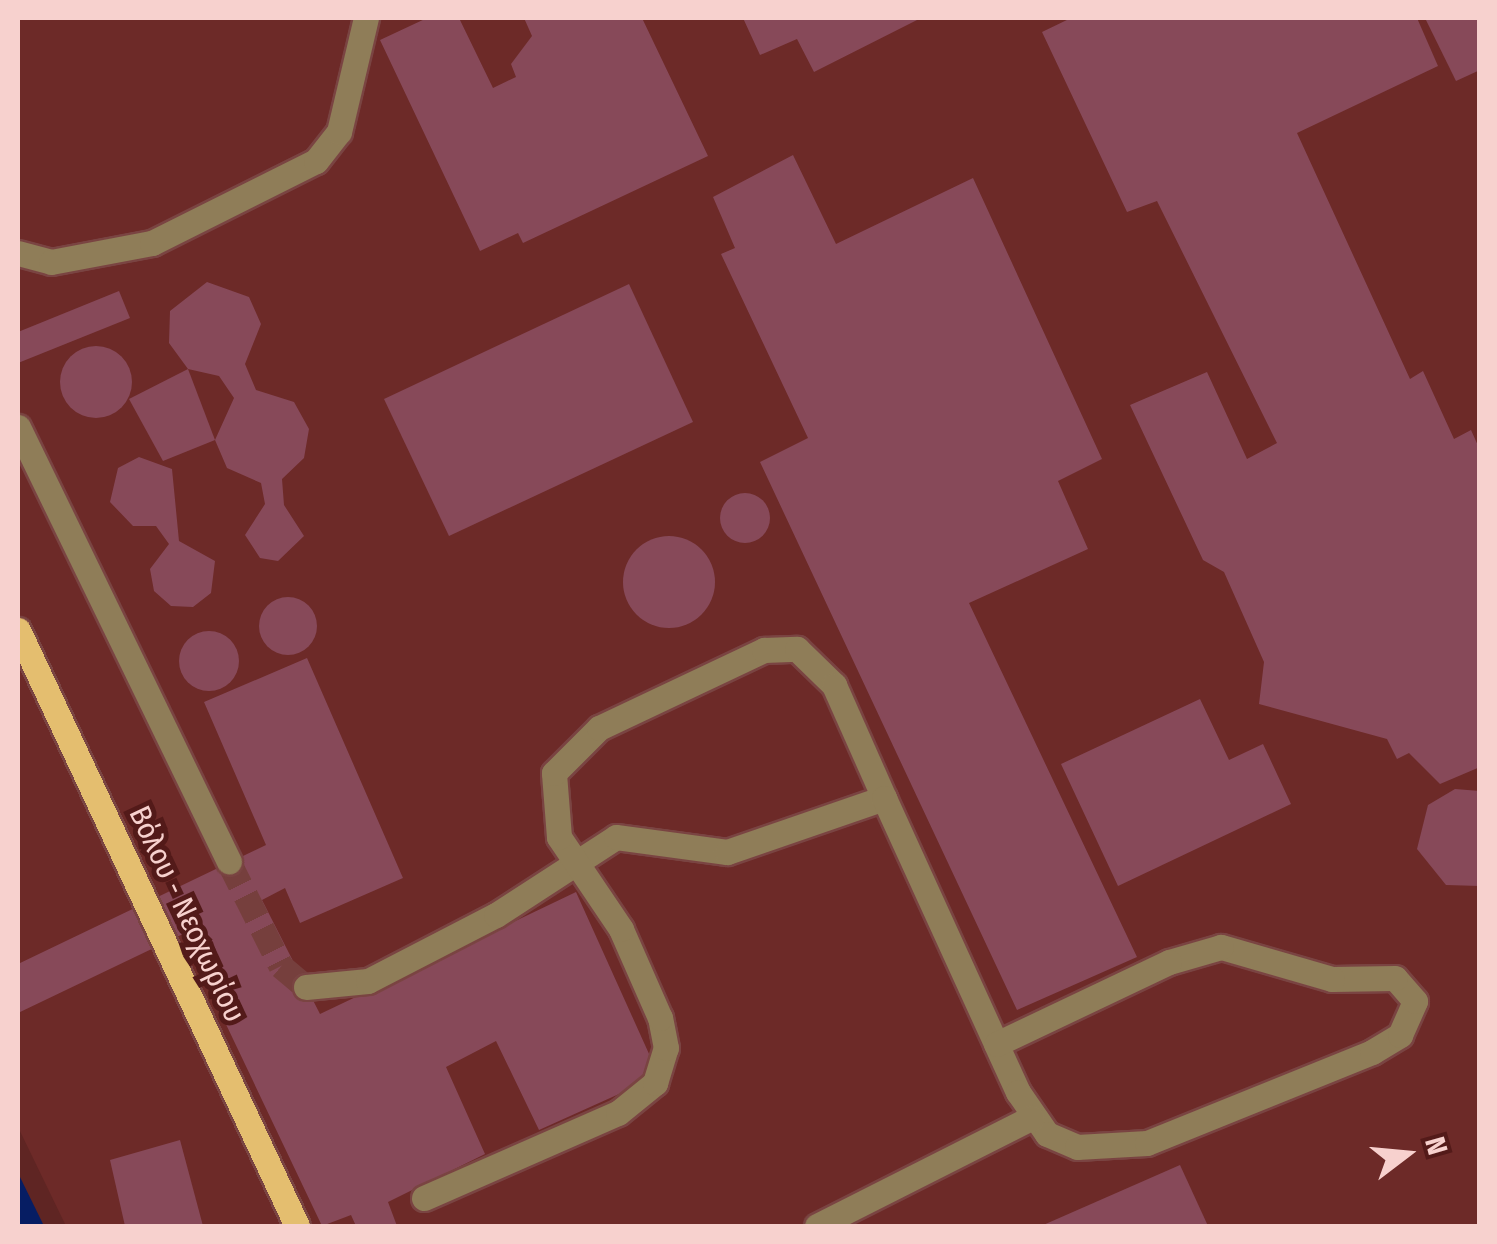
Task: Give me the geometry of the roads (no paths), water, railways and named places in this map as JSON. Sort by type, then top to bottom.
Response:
[{"type":"main road","name":"Βόλου - Νεοχωρίου","points":[[18,630],[297,1226]]},
{"type":"lane","points":[[18,254],[51,262],[152,243],[316,161],[339,132],[366,18]]},
{"type":"lane","points":[[18,427],[229,862]]},
{"type":"lane","points":[[424,1198],[618,1113],[644,1096],[664,1065],[665,1034],[637,962],[569,860],[550,790],[570,752],[622,716],[780,646],[815,659],[834,685],[884,798],[996,1044],[1031,1118],[1078,1147],[1147,1143],[1372,1052],[1400,1035],[1415,1001],[1396,978],[1332,979],[1222,947],[1169,962],[996,1044]]},
{"type":"lane","points":[[306,987],[368,981],[496,915],[569,860],[627,835],[709,852],[749,848],[884,798]]},
{"type":"lane","points":[[817,1226],[1031,1118]]},
{"type":"tunnel","points":[[229,862],[281,966],[306,987]]}]
